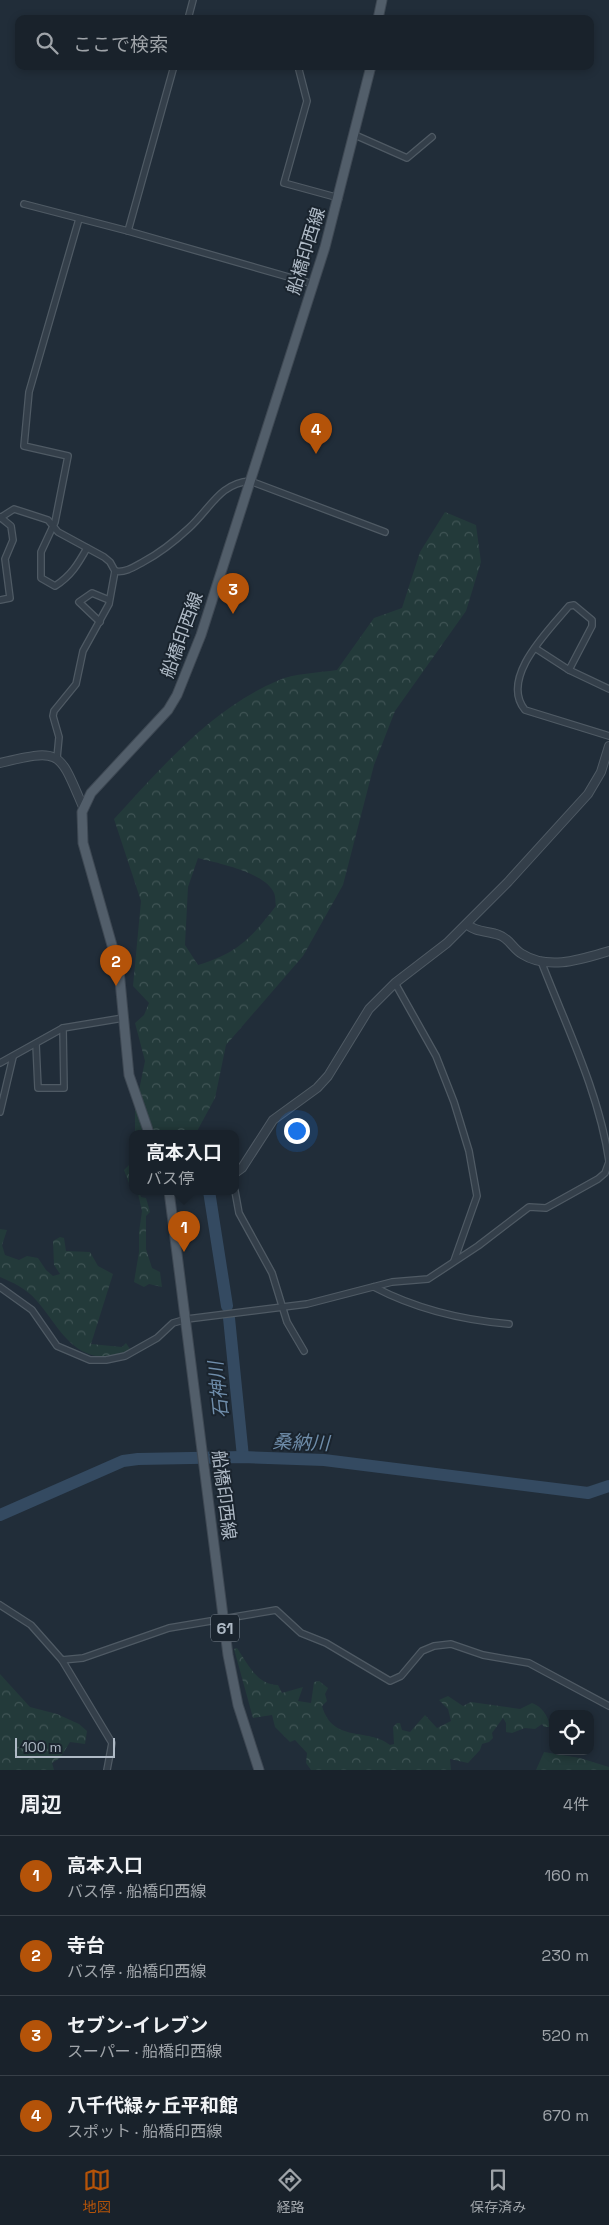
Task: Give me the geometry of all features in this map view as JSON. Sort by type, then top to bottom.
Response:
[{"type":"main road","points":[[379,15],[382,0]]},
{"type":"main road","name":"船橋印西線","points":[[83,807],[91,793],[155,727],[177,695],[201,635],[339,198],[370,70]]},
{"type":"main road","points":[[83,807],[81,829],[83,843],[116,955],[129,1076],[148,1130]]},
{"type":"main road","name":"船橋印西線","points":[[171,1195],[224,1618],[236,1694],[259,1770]]},
{"type":"street","points":[[189,15],[193,0]]},
{"type":"street","points":[[128,231],[173,70]]},
{"type":"street","points":[[299,70],[307,102],[284,183],[339,198]]},
{"type":"street","points":[[355,135],[407,158],[432,137]]},
{"type":"street","points":[[24,204],[128,231],[313,284]]},
{"type":"street","points":[[79,219],[30,392],[24,446],[68,456],[54,526],[41,552],[42,578],[55,586],[64,581],[73,572],[87,548]]},
{"type":"street","points":[[115,572],[132,568],[150,558],[190,527],[214,499],[238,481],[250,480],[385,532]]},
{"type":"street","points":[[0,600],[10,598],[5,559],[13,540],[11,526],[1,515],[14,509],[48,520],[58,532],[104,557],[110,562],[115,572],[109,600],[100,622],[83,651],[76,684],[54,711],[53,716],[59,737],[57,758]]},
{"type":"street","points":[[100,622],[79,602],[92,593],[109,600]]},
{"type":"street","points":[[569,670],[592,626],[592,620],[574,605],[569,606],[519,671],[519,702],[525,710],[609,736]]},
{"type":"street","points":[[535,648],[569,670],[609,689]]},
{"type":"street","points":[[239,1169],[248,1160],[273,1120],[316,1088],[328,1076],[369,1009],[395,983],[422,964],[467,924],[588,794],[601,772],[609,746]]},
{"type":"street","points":[[0,763],[29,756],[43,755],[57,758],[66,767],[83,807]]},
{"type":"street","points":[[467,924],[471,928],[507,938],[523,955],[541,961],[570,962],[609,952]]},
{"type":"street","points":[[0,1287],[32,1310],[58,1346],[90,1360],[106,1360],[125,1356],[157,1338],[173,1323],[187,1319],[307,1304],[392,1282],[428,1279],[529,1207],[546,1208],[598,1179],[605,1173],[609,1161],[607,1146],[586,1074],[541,961]]},
{"type":"street","points":[[395,983],[436,1056],[454,1102],[468,1151],[477,1196],[454,1262]]},
{"type":"street","points":[[0,1064],[63,1028],[123,1018]]},
{"type":"street","points":[[36,1044],[38,1088],[64,1088],[63,1028]]},
{"type":"street","points":[[0,1112],[14,1057]]},
{"type":"street","points":[[236,1195],[238,1213],[272,1273],[280,1292],[281,1306],[287,1322],[304,1351]]},
{"type":"street","points":[[374,1287],[413,1305],[477,1321],[509,1324]]},
{"type":"street","points":[[0,1605],[30,1625],[62,1660],[112,1743],[107,1770]]},
{"type":"street","points":[[62,1660],[83,1658],[158,1631],[276,1610],[301,1632],[326,1643],[390,1681],[401,1676],[422,1651],[438,1645],[460,1645],[483,1655],[529,1663],[609,1706]]},
{"type":"green space","points":[[445,512],[476,525],[481,562],[466,611],[395,711],[374,765],[343,885],[303,956],[226,1045],[215,1098],[198,1130],[135,1130],[135,1110],[145,1061],[135,1023],[144,1015],[149,1003],[133,986],[141,901],[114,819],[188,741],[230,707],[284,678],[337,670],[374,618],[402,608],[420,552]],"holes":[[[198,858],[239,869],[268,884],[275,896],[276,906],[243,943],[224,955],[198,965],[185,945],[188,887]]]},
{"type":"green space","points":[[129,1165],[129,1183],[124,1170]]},
{"type":"green space","points":[[138,1195],[146,1198],[150,1212],[146,1216],[146,1249],[152,1268],[160,1272],[162,1287],[149,1284],[144,1287],[134,1282],[139,1252],[142,1211]]},
{"type":"green space","points":[[0,1229],[7,1230],[2,1245],[5,1255],[19,1260],[27,1256],[38,1258],[46,1270],[53,1276],[60,1274],[54,1265],[53,1241],[60,1237],[64,1238],[66,1251],[90,1252],[98,1266],[113,1274],[91,1344],[122,1347],[126,1343],[130,1349],[118,1355],[105,1357],[82,1351],[73,1345],[28,1292],[0,1277]]},
{"type":"green space","points":[[237,1648],[249,1667],[259,1678],[278,1685],[282,1693],[303,1687],[298,1701],[311,1703],[314,1682],[319,1681],[328,1688],[325,1694],[327,1701],[322,1706],[327,1718],[334,1726],[352,1733],[381,1740],[390,1745],[394,1744],[393,1727],[397,1723],[400,1723],[402,1730],[410,1732],[425,1715],[437,1728],[451,1721],[448,1709],[439,1700],[448,1696],[463,1706],[471,1702],[520,1709],[532,1703],[544,1712],[548,1719],[549,1727],[544,1727],[542,1724],[535,1729],[525,1728],[512,1733],[506,1732],[506,1723],[503,1718],[492,1733],[493,1738],[489,1742],[482,1744],[480,1750],[468,1763],[450,1759],[451,1770],[311,1770],[306,1763],[307,1753],[295,1740],[290,1742],[275,1727],[272,1715],[253,1718],[234,1649]]},
{"type":"green space","points":[[0,1674],[30,1707],[57,1714],[79,1724],[87,1731],[85,1744],[70,1742],[60,1758],[52,1763],[54,1770],[0,1770]]},
{"type":"green space","points":[[544,1752],[549,1753],[549,1755],[580,1758],[609,1767],[609,1770],[536,1770]]},
{"type":"waterway","name":"石神川","points":[[210,1195],[227,1306]]},
{"type":"waterway","name":"石神川","points":[[229,1318],[243,1457]]},
{"type":"waterway","name":"桑納川","points":[[0,1515],[123,1461],[138,1459],[243,1457],[324,1460],[588,1493],[609,1486]]},
{"type":"place","name":"八千代緑ヶ丘平和館","points":[[316,454]]},
{"type":"place","name":"セブン-イレブン","points":[[233,614]]},
{"type":"place","name":"寺台","points":[[116,986]]},
{"type":"place","name":"高本入口","points":[[184,1252]]}]
